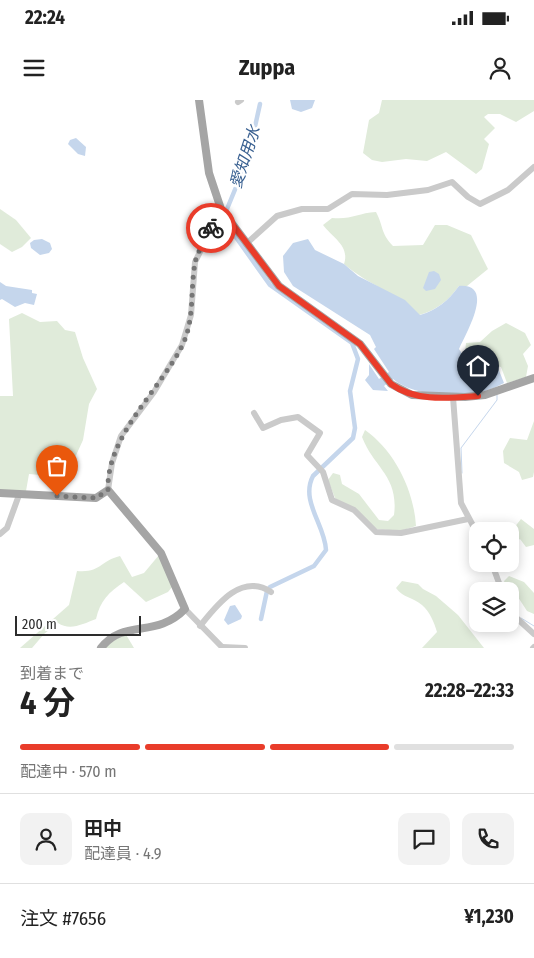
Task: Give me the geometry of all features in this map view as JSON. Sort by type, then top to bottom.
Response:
[{"type":"main road","points":[[200,100],[209,173],[221,209],[279,286],[360,344],[391,384],[412,395],[453,397],[486,395],[534,378]]},
{"type":"main road","points":[[0,493],[96,498],[108,490],[161,553],[185,609],[174,620],[161,626],[114,635],[101,648]]},
{"type":"street","points":[[246,244],[277,216],[302,208],[328,209],[352,194],[387,195],[428,190],[452,182],[468,197],[480,204],[508,190],[534,167]]},
{"type":"street","points":[[108,490],[112,463],[121,436],[154,392],[182,345],[191,315],[195,262],[221,209]]},
{"type":"street","points":[[453,397],[460,503],[470,522]]},
{"type":"street","points":[[254,413],[263,428],[280,420],[298,417],[317,430],[320,433],[319,438],[307,455],[323,472],[332,500],[354,510],[376,532],[401,533],[468,519]]},
{"type":"street","points":[[0,534],[7,528],[19,495]]},
{"type":"street","points":[[200,626],[224,597],[236,590],[257,586],[270,592]]},
{"type":"street","points":[[185,609],[222,648],[245,648]]},
{"type":"street","points":[[519,620],[534,634]]},
{"type":"green space","points":[[382,100],[534,100],[534,111],[516,122],[500,114],[488,114],[484,117],[495,128],[484,139],[489,144],[482,169],[476,174],[446,152],[427,161],[406,159],[382,162],[372,160],[363,153],[369,120],[379,113]]},
{"type":"green space","points":[[0,209],[16,220],[31,238],[22,247],[12,252],[0,244]]},
{"type":"green space","points":[[376,212],[384,233],[393,246],[423,245],[435,225],[447,225],[471,235],[488,269],[467,286],[459,286],[437,308],[419,315],[410,307],[344,264],[345,252],[343,247],[323,225],[332,218],[344,218]]},
{"type":"green space","points":[[22,313],[40,322],[57,321],[65,330],[75,332],[83,358],[97,389],[89,404],[83,440],[73,462],[40,475],[29,474],[26,491],[0,490],[0,396],[13,396],[9,319]]},
{"type":"green space","points":[[506,323],[525,333],[531,345],[523,354],[528,366],[526,377],[507,383],[501,367],[486,364],[465,353],[466,343],[480,342],[492,331]]},
{"type":"green space","points":[[534,421],[533,477],[522,480],[519,472],[504,463],[503,451],[510,438],[527,440]]},
{"type":"green space","points":[[365,430],[385,449],[401,473],[411,499],[416,526],[400,531],[377,529],[335,498],[328,480],[333,473],[340,475],[342,484],[359,494],[379,520],[388,521],[394,515],[395,502],[393,491],[389,481],[367,448],[362,437]]},
{"type":"green space","points":[[521,519],[534,529],[534,545],[526,547],[519,540],[519,522]]},
{"type":"green space","points":[[159,555],[172,587],[168,592],[146,602],[124,582],[106,598],[100,607],[96,619],[72,627],[58,623],[44,634],[32,648],[20,648],[69,605],[77,571],[91,570],[120,556],[132,577],[144,573]]},
{"type":"green space","points":[[509,576],[524,582],[534,593],[534,614],[527,611],[519,599],[519,582],[504,581]]},
{"type":"green space","points":[[402,581],[418,584],[436,596],[458,615],[469,629],[469,632],[471,632],[484,648],[422,648],[437,632],[431,617],[419,602],[402,594],[396,588]]},
{"type":"green space","points":[[125,633],[134,648],[103,648]]},
{"type":"water","points":[[290,100],[315,100],[312,108],[301,112],[292,109]]},
{"type":"water","points":[[76,138],[86,147],[85,156],[78,154],[68,144],[70,140]]},
{"type":"water","points":[[42,239],[50,243],[52,249],[49,253],[40,255],[31,248],[30,243],[34,240]]},
{"type":"water","points":[[308,239],[315,250],[344,264],[358,276],[405,300],[420,315],[442,304],[459,286],[470,287],[476,292],[476,310],[459,349],[466,357],[481,365],[498,368],[504,383],[475,393],[451,395],[412,389],[401,385],[393,379],[384,386],[388,391],[373,390],[365,380],[369,375],[369,364],[379,379],[389,372],[374,349],[376,347],[370,335],[293,286],[284,272],[283,256],[293,243]]},
{"type":"water","points":[[434,271],[439,274],[441,280],[435,289],[426,291],[423,288],[429,272]]},
{"type":"water","points":[[0,282],[6,286],[32,290],[32,293],[37,294],[34,305],[25,303],[15,307],[2,299],[0,300]]},
{"type":"water","points":[[235,605],[242,616],[241,619],[228,625],[224,620],[230,606]]},
{"type":"waterway","name":"愛知用水","points":[[227,209],[248,158],[260,104]]},
{"type":"waterway","name":"愛知用水","points":[[223,219],[270,285],[352,343],[358,359],[350,391],[355,428],[353,438],[313,476],[310,485],[309,495],[311,504],[322,531],[326,550],[314,566],[270,587],[267,591],[261,619]]},
{"type":"waterway","points":[[462,473],[461,448],[497,400],[497,395]]},
{"type":"waterway","points":[[521,618],[534,626]]},
{"type":"way so far","points":[[57,496],[96,498],[108,490],[112,463],[121,436],[154,392],[182,345],[188,331],[193,299],[195,262],[211,228]]},
{"type":"route","points":[[211,228],[221,209],[272,279],[360,344],[397,389],[418,396],[478,396]]}]
